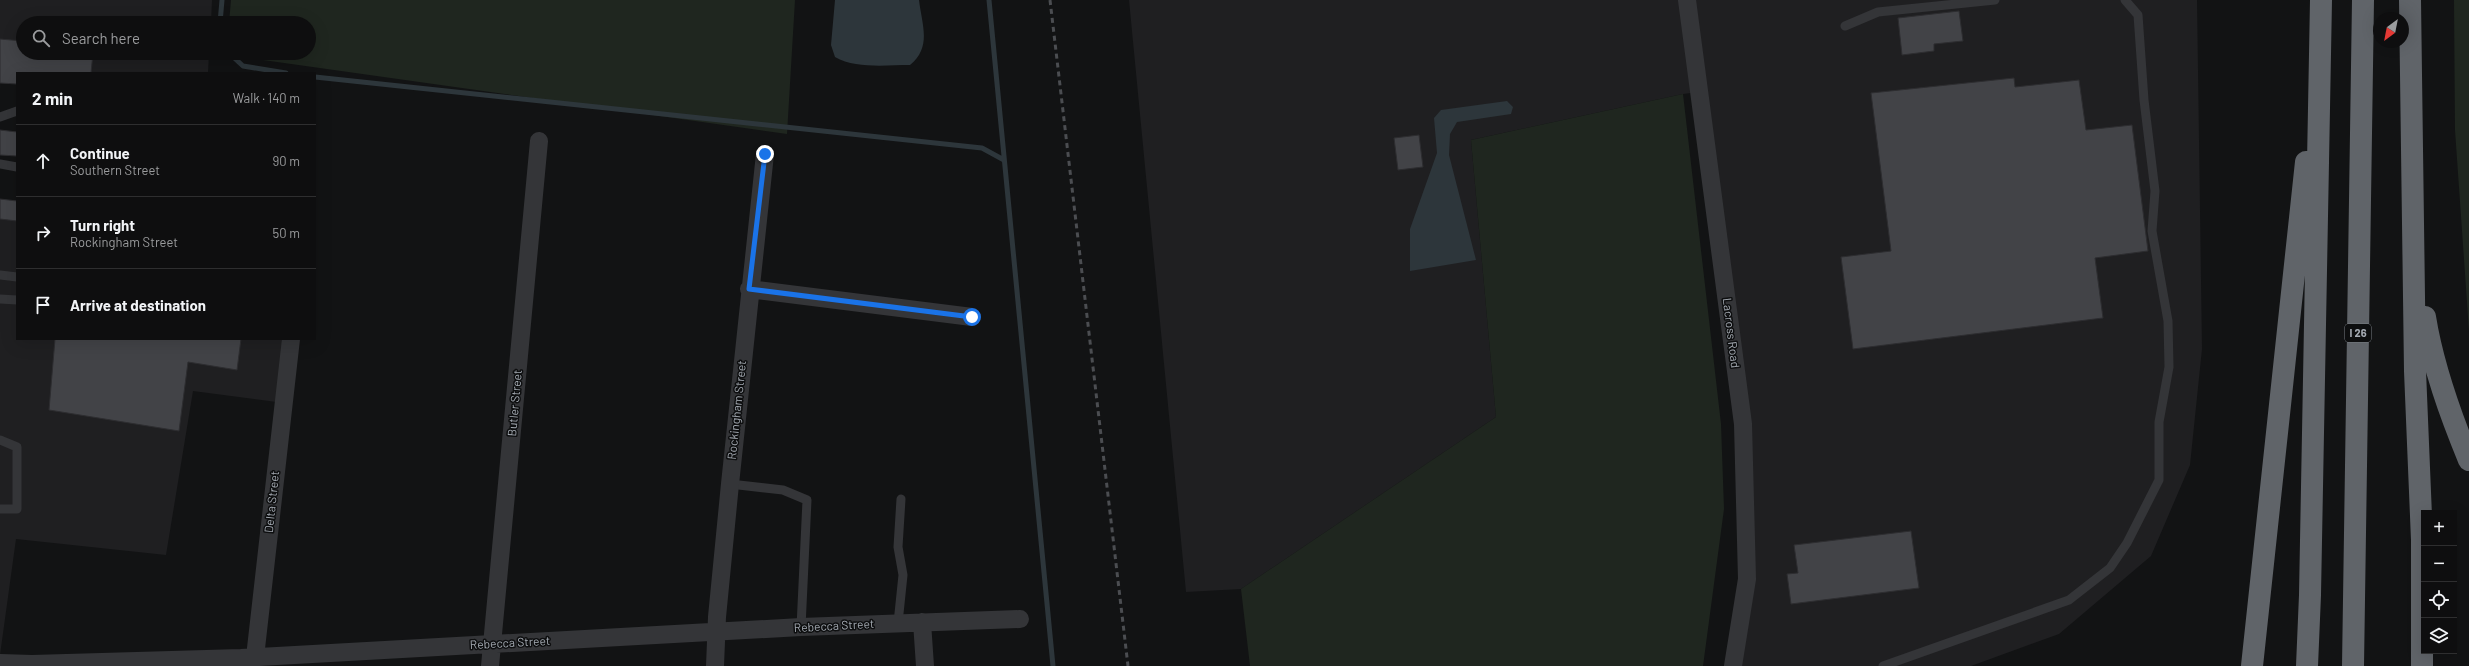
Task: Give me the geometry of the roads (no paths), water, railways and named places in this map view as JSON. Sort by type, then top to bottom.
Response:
[{"type":"highway","name":"I 26","points":[[2353,666],[2363,0]]},
{"type":"highway","points":[[2410,0],[2415,257],[2415,378],[2422,547],[2422,666]]},
{"type":"highway","points":[[2252,666],[2321,8]]},
{"type":"highway","points":[[2307,666],[2310,595],[2321,8]]},
{"type":"highway","points":[[2415,257],[2430,344],[2453,422],[2469,460]]},
{"type":"street","name":"Lacross Road","points":[[1687,0],[1743,424],[1747,579],[1733,666]]},
{"type":"street","name":"Butler Street","points":[[490,666],[539,141]]},
{"type":"street","name":"Rockingham Street","points":[[715,666],[718,633],[717,617],[749,289],[765,154]]},
{"type":"street","points":[[749,289],[972,317]]},
{"type":"street","name":"Delta Street","points":[[254,662],[291,340]]},
{"type":"street","name":"Rebecca Street","points":[[0,663],[32,665],[254,662],[492,643],[898,623],[1020,619]]},
{"type":"street","points":[[922,622],[925,666]]},
{"type":"lane","points":[[1845,26],[1878,12],[1994,0]]},
{"type":"lane","points":[[1883,666],[2069,600],[2110,568],[2127,543],[2159,480],[2159,422],[2169,367],[2168,321],[2152,231],[2155,191],[2144,100],[2138,15],[2125,0]]},
{"type":"lane","points":[[0,117],[16,111]]},
{"type":"lane","points":[[0,164],[16,167]]},
{"type":"lane","points":[[0,276],[16,277]]},
{"type":"lane","points":[[0,299],[16,300]]},
{"type":"lane","points":[[0,440],[17,447],[17,509],[0,509]]},
{"type":"lane","points":[[730,484],[782,490],[807,500],[801,628]]},
{"type":"lane","points":[[898,623],[903,575],[898,547],[901,499]]},
{"type":"waterway","points":[[221,16],[222,0]]},
{"type":"waterway","points":[[989,0],[1053,666]]},
{"type":"waterway","points":[[237,60],[243,66],[280,72]]},
{"type":"waterway","points":[[316,77],[982,148],[1004,160]]},
{"type":"railway","points":[[1050,0],[1128,666]]}]
